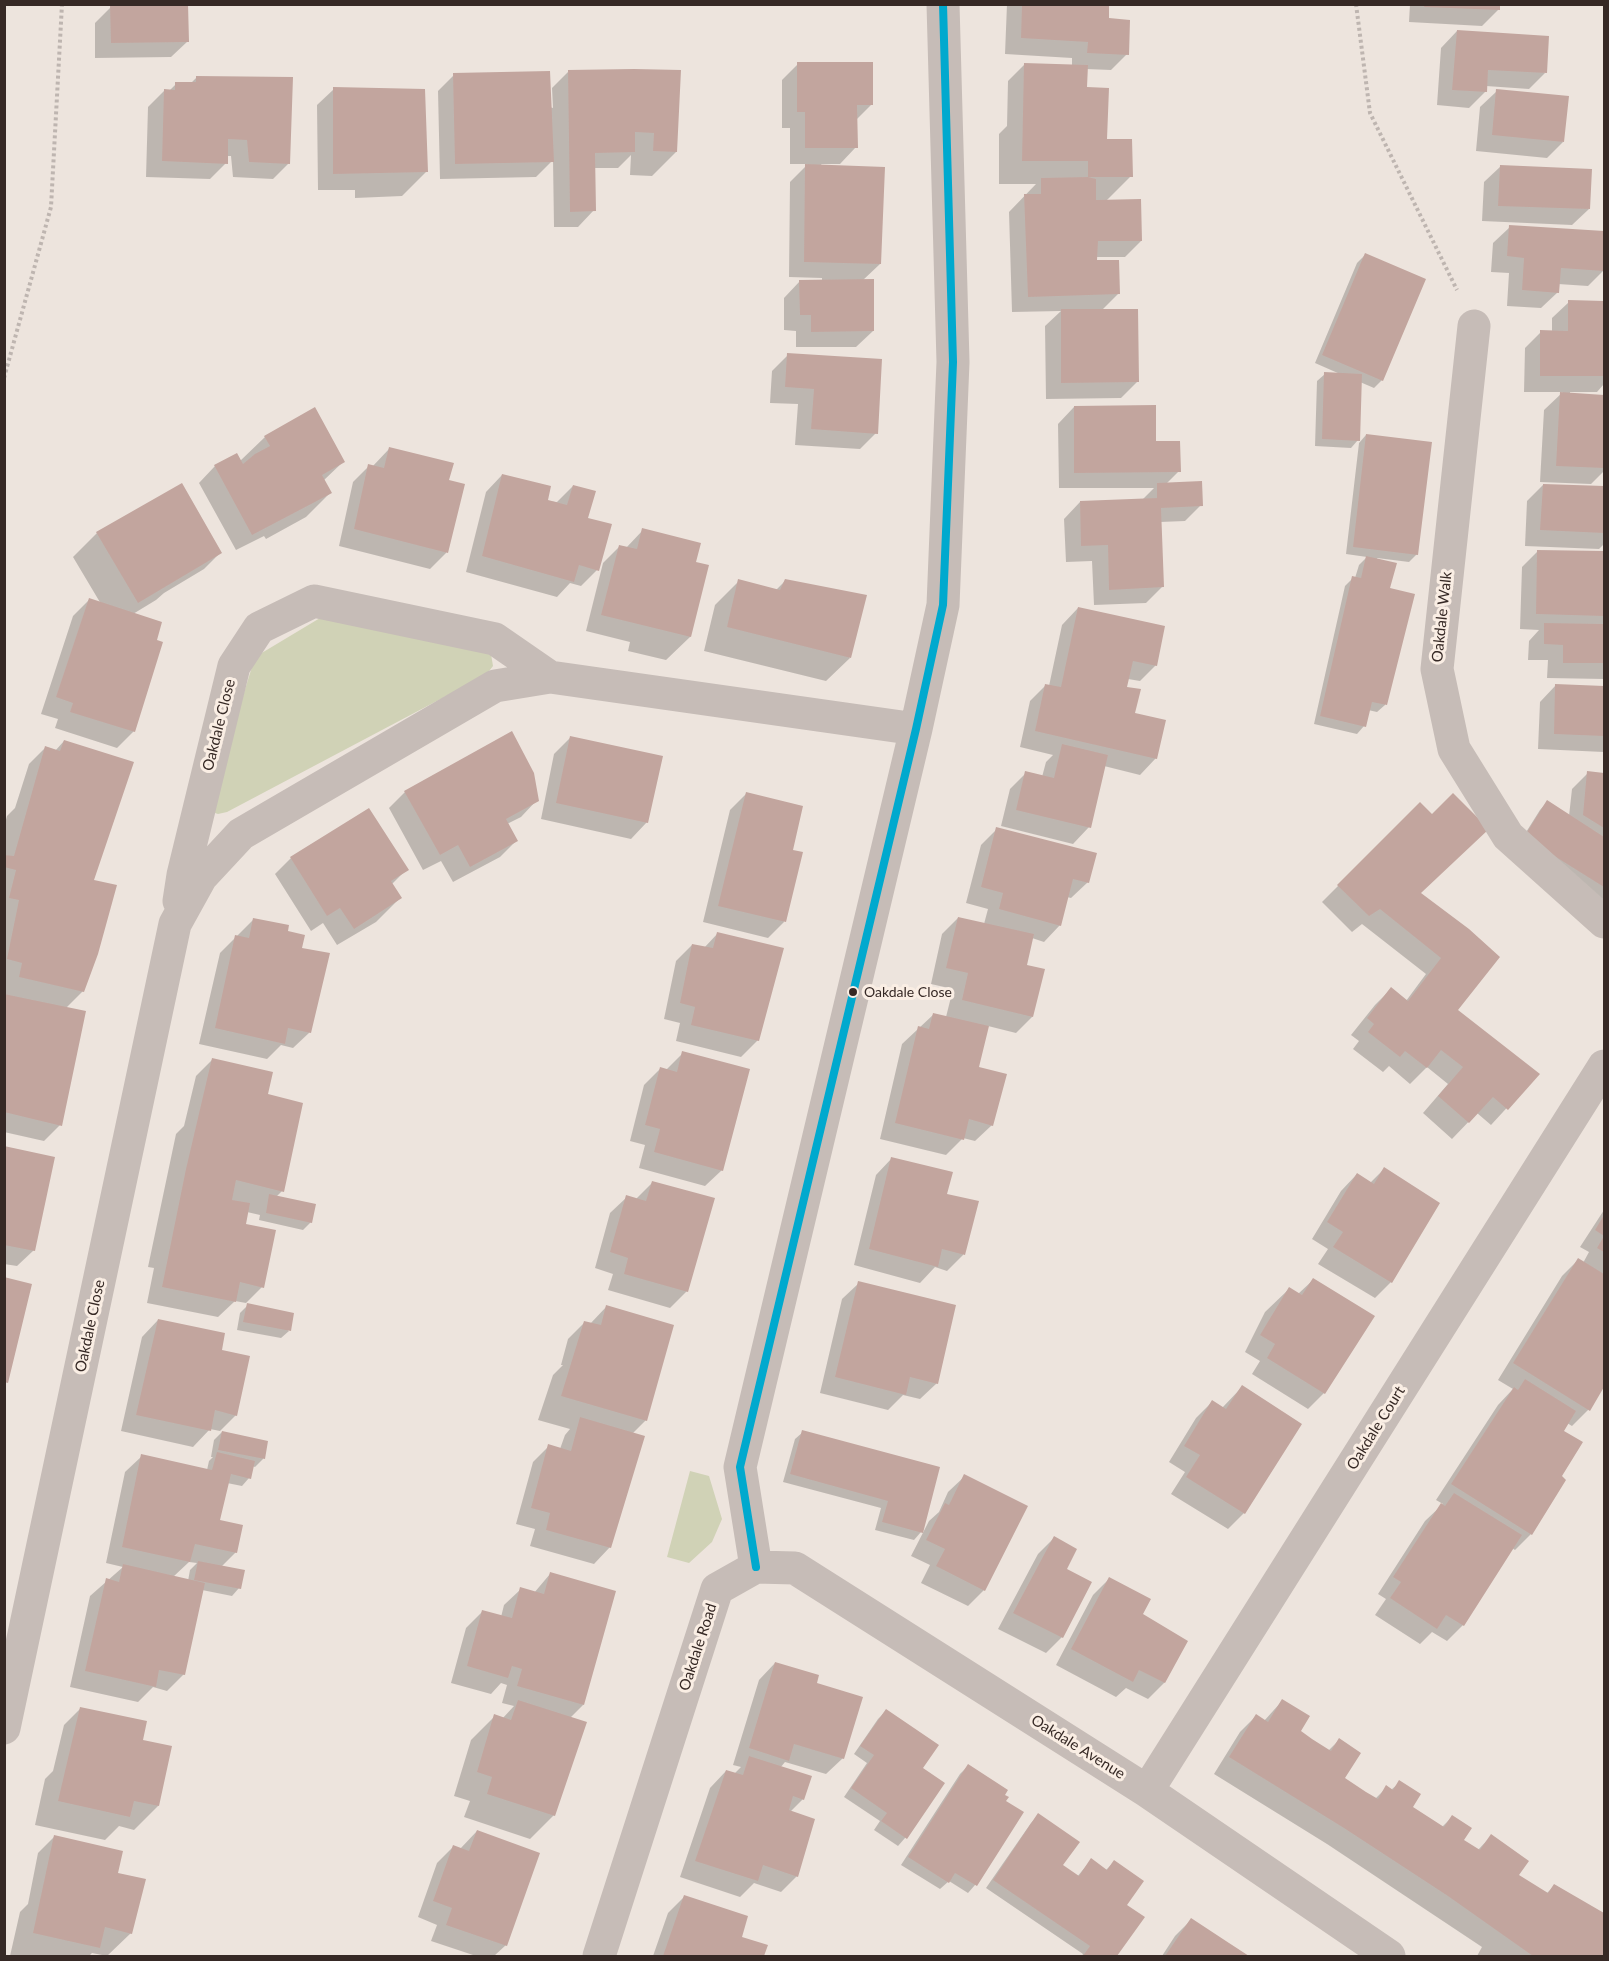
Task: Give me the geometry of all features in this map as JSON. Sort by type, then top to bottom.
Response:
[{"type":"street","points":[[756,1567],[740,1467],[916,729],[943,605],[953,362],[943,4]]},
{"type":"street","name":"Oakdale Walk","points":[[1474,326],[1437,669],[1451,738],[1454,749],[1508,836],[1605,922]]},
{"type":"street","name":"Oakdale Close","points":[[4,1728],[175,924],[183,875],[234,666],[259,628],[314,601],[495,639],[550,677]]},
{"type":"street","name":"Oakdale Close","points":[[175,924],[201,877],[241,834],[495,686],[550,677],[916,729]]},
{"type":"street","name":"Oakdale Court","points":[[1147,1791],[1605,1066]]},
{"type":"street","name":"Oakdale Avenue","points":[[756,1567],[795,1568],[1147,1791],[1389,1956]]},
{"type":"street","name":"Oakdale Road","points":[[599,1956],[717,1589],[756,1567]]},
{"type":"path","points":[[4,378],[51,207],[62,4]]},
{"type":"path","points":[[1356,4],[1370,113],[1474,326]]},
{"type":"green space","points":[[325,615],[491,654],[493,666],[486,675],[227,812],[218,814],[212,812],[210,803],[255,657]]},
{"type":"green space","points":[[690,1471],[709,1476],[722,1519],[712,1542],[689,1563],[667,1557]]},
{"type":"building","points":[[188,4],[189,42],[111,43],[110,5]]},
{"type":"building","points":[[1022,4],[1109,4],[1109,18],[1130,20],[1129,55],[1087,53],[1088,42],[1021,38]]},
{"type":"building","points":[[1425,4],[1500,4],[1500,10],[1424,7]]},
{"type":"building","points":[[1457,30],[1549,36],[1547,73],[1488,70],[1487,92],[1452,90]]},
{"type":"building","points":[[797,62],[873,62],[873,105],[857,105],[858,148],[805,148],[805,112],[797,112]]},
{"type":"building","points":[[1024,63],[1088,65],[1087,87],[1109,88],[1107,139],[1132,139],[1133,177],[1088,177],[1088,161],[1022,161]]},
{"type":"building","points":[[568,70],[681,70],[677,152],[653,151],[654,133],[635,132],[635,152],[595,153],[596,211],[570,212]]},
{"type":"building","points":[[550,71],[554,162],[455,164],[453,73]]},
{"type":"building","points":[[196,76],[293,77],[290,164],[249,162],[247,140],[228,139],[228,164],[162,161],[164,89],[175,90],[175,82],[196,82]]},
{"type":"building","points":[[333,87],[425,89],[428,172],[333,174]]},
{"type":"building","points":[[1496,89],[1569,96],[1564,142],[1492,135]]},
{"type":"building","points":[[805,164],[885,167],[881,264],[804,262]]},
{"type":"building","points":[[1500,165],[1592,169],[1590,209],[1498,206]]},
{"type":"building","points":[[1088,177],[1096,179],[1096,200],[1141,199],[1142,241],[1098,241],[1097,260],[1119,260],[1120,294],[1028,297],[1024,194],[1041,194],[1041,178]]},
{"type":"building","points":[[1509,225],[1604,231],[1604,271],[1561,268],[1559,293],[1522,290],[1524,258],[1507,256]]},
{"type":"building","points":[[1365,253],[1426,279],[1383,381],[1322,355]]},
{"type":"building","points":[[874,279],[874,331],[811,332],[811,315],[800,315],[799,280]]},
{"type":"building","points":[[1568,300],[1604,301],[1604,376],[1540,376],[1540,330],[1568,331]]},
{"type":"building","points":[[1061,309],[1138,309],[1139,382],[1061,383]]},
{"type":"building","points":[[787,353],[882,359],[878,434],[811,429],[814,389],[785,387]]},
{"type":"building","points":[[1324,372],[1362,374],[1360,441],[1322,439]]},
{"type":"building","points":[[1560,392],[1604,395],[1604,468],[1556,466]]},
{"type":"building","points":[[1156,405],[1156,441],[1180,441],[1181,472],[1074,473],[1074,406]]},
{"type":"building","points":[[315,407],[345,462],[322,475],[332,493],[252,535],[214,465],[237,453],[243,464],[270,446],[264,436]]},
{"type":"building","points":[[1366,434],[1432,442],[1418,555],[1353,547]]},
{"type":"building","points":[[389,447],[454,463],[449,480],[465,484],[448,553],[354,529],[368,464],[384,468]]},
{"type":"building","points":[[502,474],[551,486],[548,500],[567,505],[573,485],[596,491],[588,518],[612,524],[599,571],[579,565],[574,582],[482,556]]},
{"type":"building","points":[[1202,481],[1203,506],[1161,508],[1164,587],[1109,590],[1108,545],[1081,546],[1080,501],[1157,498],[1157,483]]},
{"type":"building","points":[[182,483],[222,553],[138,603],[96,532]]},
{"type":"building","points":[[1543,484],[1604,486],[1604,533],[1540,530]]},
{"type":"building","points":[[642,528],[701,543],[696,562],[709,565],[691,637],[601,615],[619,545],[637,549]]},
{"type":"building","points":[[1537,550],[1604,551],[1604,616],[1536,614]]},
{"type":"building","points":[[1366,556],[1397,563],[1390,588],[1415,594],[1387,705],[1372,702],[1366,727],[1320,716],[1352,576],[1361,578]]},
{"type":"building","points":[[738,579],[780,590],[785,579],[867,595],[851,658],[727,627]]},
{"type":"building","points":[[89,598],[162,622],[157,640],[163,642],[135,732],[70,712],[73,703],[56,697]]},
{"type":"building","points":[[1078,607],[1165,626],[1157,666],[1133,661],[1127,687],[1141,689],[1135,713],[1166,720],[1157,759],[1035,731],[1045,684],[1061,687]]},
{"type":"building","points":[[1544,623],[1604,624],[1604,663],[1563,663],[1563,645],[1544,644]]},
{"type":"building","points":[[1555,684],[1604,686],[1604,736],[1554,734]]},
{"type":"building","points":[[512,731],[534,773],[539,801],[506,819],[518,841],[470,867],[458,845],[440,855],[404,791]]},
{"type":"building","points":[[570,736],[663,756],[648,823],[556,803]]},
{"type":"building","points":[[64,740],[134,762],[94,880],[117,885],[98,954],[84,992],[19,977],[22,963],[7,959],[19,900],[9,898],[16,870],[4,867],[4,855],[14,856],[45,746],[60,751]]},
{"type":"building","points":[[1062,744],[1108,755],[1091,828],[1016,810],[1025,771],[1054,778]]},
{"type":"building","points":[[1587,771],[1604,773],[1604,828],[1583,815]]},
{"type":"building","points":[[746,792],[803,806],[793,850],[803,852],[786,922],[718,906]]},
{"type":"building","points":[[1453,793],[1489,829],[1421,893],[1469,929],[1500,957],[1458,1010],[1540,1074],[1508,1110],[1493,1097],[1469,1123],[1438,1096],[1463,1067],[1441,1050],[1427,1068],[1405,1051],[1400,1057],[1368,1032],[1374,1024],[1367,1018],[1391,987],[1408,1001],[1441,958],[1380,909],[1369,916],[1337,885],[1420,802],[1432,814]]},
{"type":"building","points":[[1547,800],[1604,837],[1604,887],[1524,837]]},
{"type":"building","points":[[369,808],[409,870],[391,881],[402,898],[354,929],[340,908],[327,916],[290,857]]},
{"type":"building","points":[[996,827],[1097,853],[1089,883],[1073,879],[1061,926],[999,909],[1003,893],[981,887]]},
{"type":"building","points":[[958,917],[1034,934],[1027,965],[1045,969],[1033,1017],[962,1000],[968,973],[946,968]]},
{"type":"building","points":[[253,918],[289,925],[288,931],[305,935],[302,948],[330,953],[311,1033],[288,1028],[285,1044],[215,1028],[235,935],[249,938]]},
{"type":"building","points":[[717,932],[784,948],[759,1041],[691,1025],[695,1007],[680,1003],[692,944],[713,948]]},
{"type":"building","points":[[4,994],[86,1011],[62,1126],[4,1112]]},
{"type":"building","points":[[933,1013],[989,1026],[979,1067],[1007,1074],[993,1126],[969,1119],[964,1140],[895,1123],[918,1026],[929,1029]]},
{"type":"building","points":[[682,1051],[750,1069],[723,1171],[654,1152],[660,1129],[645,1125],[660,1067],[677,1072]]},
{"type":"building","points":[[212,1058],[273,1072],[268,1094],[303,1103],[284,1192],[236,1180],[232,1200],[250,1203],[246,1224],[276,1230],[264,1288],[240,1282],[236,1302],[162,1287]]},
{"type":"building","points":[[4,1146],[55,1157],[35,1251],[4,1245]]},
{"type":"building","points":[[891,1157],[953,1172],[947,1194],[979,1201],[965,1255],[942,1249],[938,1267],[869,1249]]},
{"type":"building","points":[[1384,1167],[1440,1203],[1392,1283],[1333,1247],[1343,1232],[1327,1222],[1357,1173],[1374,1184]]},
{"type":"building","points":[[652,1181],[715,1198],[688,1292],[624,1274],[628,1258],[610,1252],[626,1195],[646,1201]]},
{"type":"building","points":[[269,1194],[316,1204],[312,1223],[266,1213]]},
{"type":"building","points":[[1604,1215],[1604,1236],[1595,1230]]},
{"type":"building","points":[[1604,1236],[1604,1252],[1597,1248]]},
{"type":"building","points":[[1578,1258],[1604,1274],[1604,1387],[1590,1411],[1513,1363]]},
{"type":"building","points":[[4,1277],[32,1284],[8,1383],[4,1382]]},
{"type":"building","points":[[1313,1278],[1375,1316],[1325,1394],[1267,1358],[1275,1344],[1260,1335],[1289,1287],[1302,1295]]},
{"type":"building","points":[[858,1281],[956,1305],[938,1384],[910,1377],[906,1395],[835,1377]]},
{"type":"building","points":[[247,1303],[294,1313],[291,1331],[243,1322]]},
{"type":"building","points":[[606,1305],[674,1325],[647,1421],[561,1396],[584,1321],[601,1325]]},
{"type":"building","points":[[158,1319],[225,1333],[222,1350],[250,1356],[237,1416],[215,1410],[211,1431],[136,1415]]},
{"type":"building","points":[[1525,1379],[1576,1411],[1564,1431],[1583,1442],[1562,1476],[1566,1480],[1532,1535],[1451,1484],[1514,1387],[1518,1390]]},
{"type":"building","points":[[1242,1385],[1302,1424],[1245,1514],[1186,1477],[1200,1455],[1184,1446],[1212,1400],[1226,1409]]},
{"type":"building","points":[[580,1417],[645,1436],[611,1548],[546,1530],[550,1513],[531,1508],[548,1444],[571,1451]]},
{"type":"building","points":[[802,1430],[940,1467],[923,1533],[882,1522],[888,1501],[790,1474]]},
{"type":"building","points":[[222,1431],[268,1441],[265,1459],[218,1450]]},
{"type":"building","points":[[217,1452],[255,1461],[251,1479],[231,1474],[220,1520],[243,1525],[237,1553],[195,1544],[190,1562],[122,1547],[141,1454],[212,1470]]},
{"type":"building","points":[[964,1474],[1028,1506],[985,1591],[936,1566],[945,1549],[926,1540],[945,1503],[949,1505]]},
{"type":"building","points":[[1454,1493],[1522,1535],[1464,1626],[1446,1615],[1437,1629],[1390,1598],[1401,1582],[1393,1577],[1441,1503],[1445,1506]]},
{"type":"building","points":[[1054,1536],[1077,1549],[1067,1569],[1092,1582],[1063,1638],[1013,1613]]},
{"type":"building","points":[[198,1561],[245,1570],[241,1589],[194,1580]]},
{"type":"building","points":[[123,1564],[205,1583],[185,1675],[159,1670],[156,1687],[85,1671],[106,1578],[119,1582]]},
{"type":"building","points":[[550,1572],[616,1591],[584,1705],[517,1686],[522,1669],[512,1666],[508,1678],[467,1666],[482,1610],[512,1618],[520,1587],[544,1594]]},
{"type":"building","points":[[1109,1577],[1151,1599],[1143,1614],[1188,1641],[1165,1683],[1139,1670],[1133,1682],[1071,1649]]},
{"type":"building","points":[[775,1662],[819,1675],[817,1683],[863,1697],[844,1759],[794,1744],[789,1761],[749,1748]]},
{"type":"building","points":[[1282,1699],[1310,1716],[1301,1731],[1312,1739],[1331,1751],[1339,1738],[1361,1753],[1345,1778],[1366,1792],[1378,1799],[1386,1785],[1393,1790],[1399,1780],[1421,1794],[1413,1807],[1444,1827],[1452,1815],[1472,1828],[1464,1840],[1480,1850],[1491,1834],[1529,1861],[1519,1875],[1548,1893],[1554,1884],[1604,1913],[1604,1956],[1533,1956],[1448,1896],[1229,1757],[1256,1714],[1268,1722]]},
{"type":"building","points":[[518,1700],[587,1722],[555,1816],[487,1794],[492,1777],[477,1772],[494,1714],[511,1720]]},
{"type":"building","points":[[80,1707],[147,1721],[143,1740],[172,1746],[159,1806],[134,1801],[130,1817],[58,1801]]},
{"type":"building","points":[[886,1709],[939,1745],[923,1768],[945,1783],[907,1839],[881,1821],[887,1813],[851,1788],[874,1755],[860,1746]]},
{"type":"building","points":[[749,1756],[812,1776],[804,1800],[793,1796],[789,1810],[815,1819],[798,1877],[763,1865],[758,1881],[695,1861],[726,1770],[743,1775]]},
{"type":"building","points":[[968,1764],[1008,1790],[1005,1795],[1009,1797],[1006,1801],[1024,1812],[977,1886],[955,1873],[949,1883],[908,1857]]},
{"type":"building","points":[[1038,1813],[1080,1842],[1063,1865],[1079,1876],[1091,1858],[1107,1870],[1114,1860],[1144,1881],[1127,1905],[1145,1917],[1117,1956],[1083,1956],[1090,1946],[993,1880]]},
{"type":"building","points":[[477,1830],[540,1853],[507,1946],[446,1925],[452,1908],[433,1901],[453,1845],[469,1851]]},
{"type":"building","points":[[54,1835],[123,1851],[118,1873],[146,1879],[132,1934],[105,1927],[100,1948],[33,1933]]},
{"type":"building","points":[[684,1895],[748,1916],[742,1937],[768,1945],[764,1956],[663,1956]]},
{"type":"building","points":[[1191,1918],[1229,1943],[1249,1956],[1165,1956]]},
{"type":"transit line","points":[[756,1567],[740,1467],[916,729],[943,605],[953,362],[943,4]]},
{"type":"place","name":"Oakdale Close","points":[[853,992]]}]
